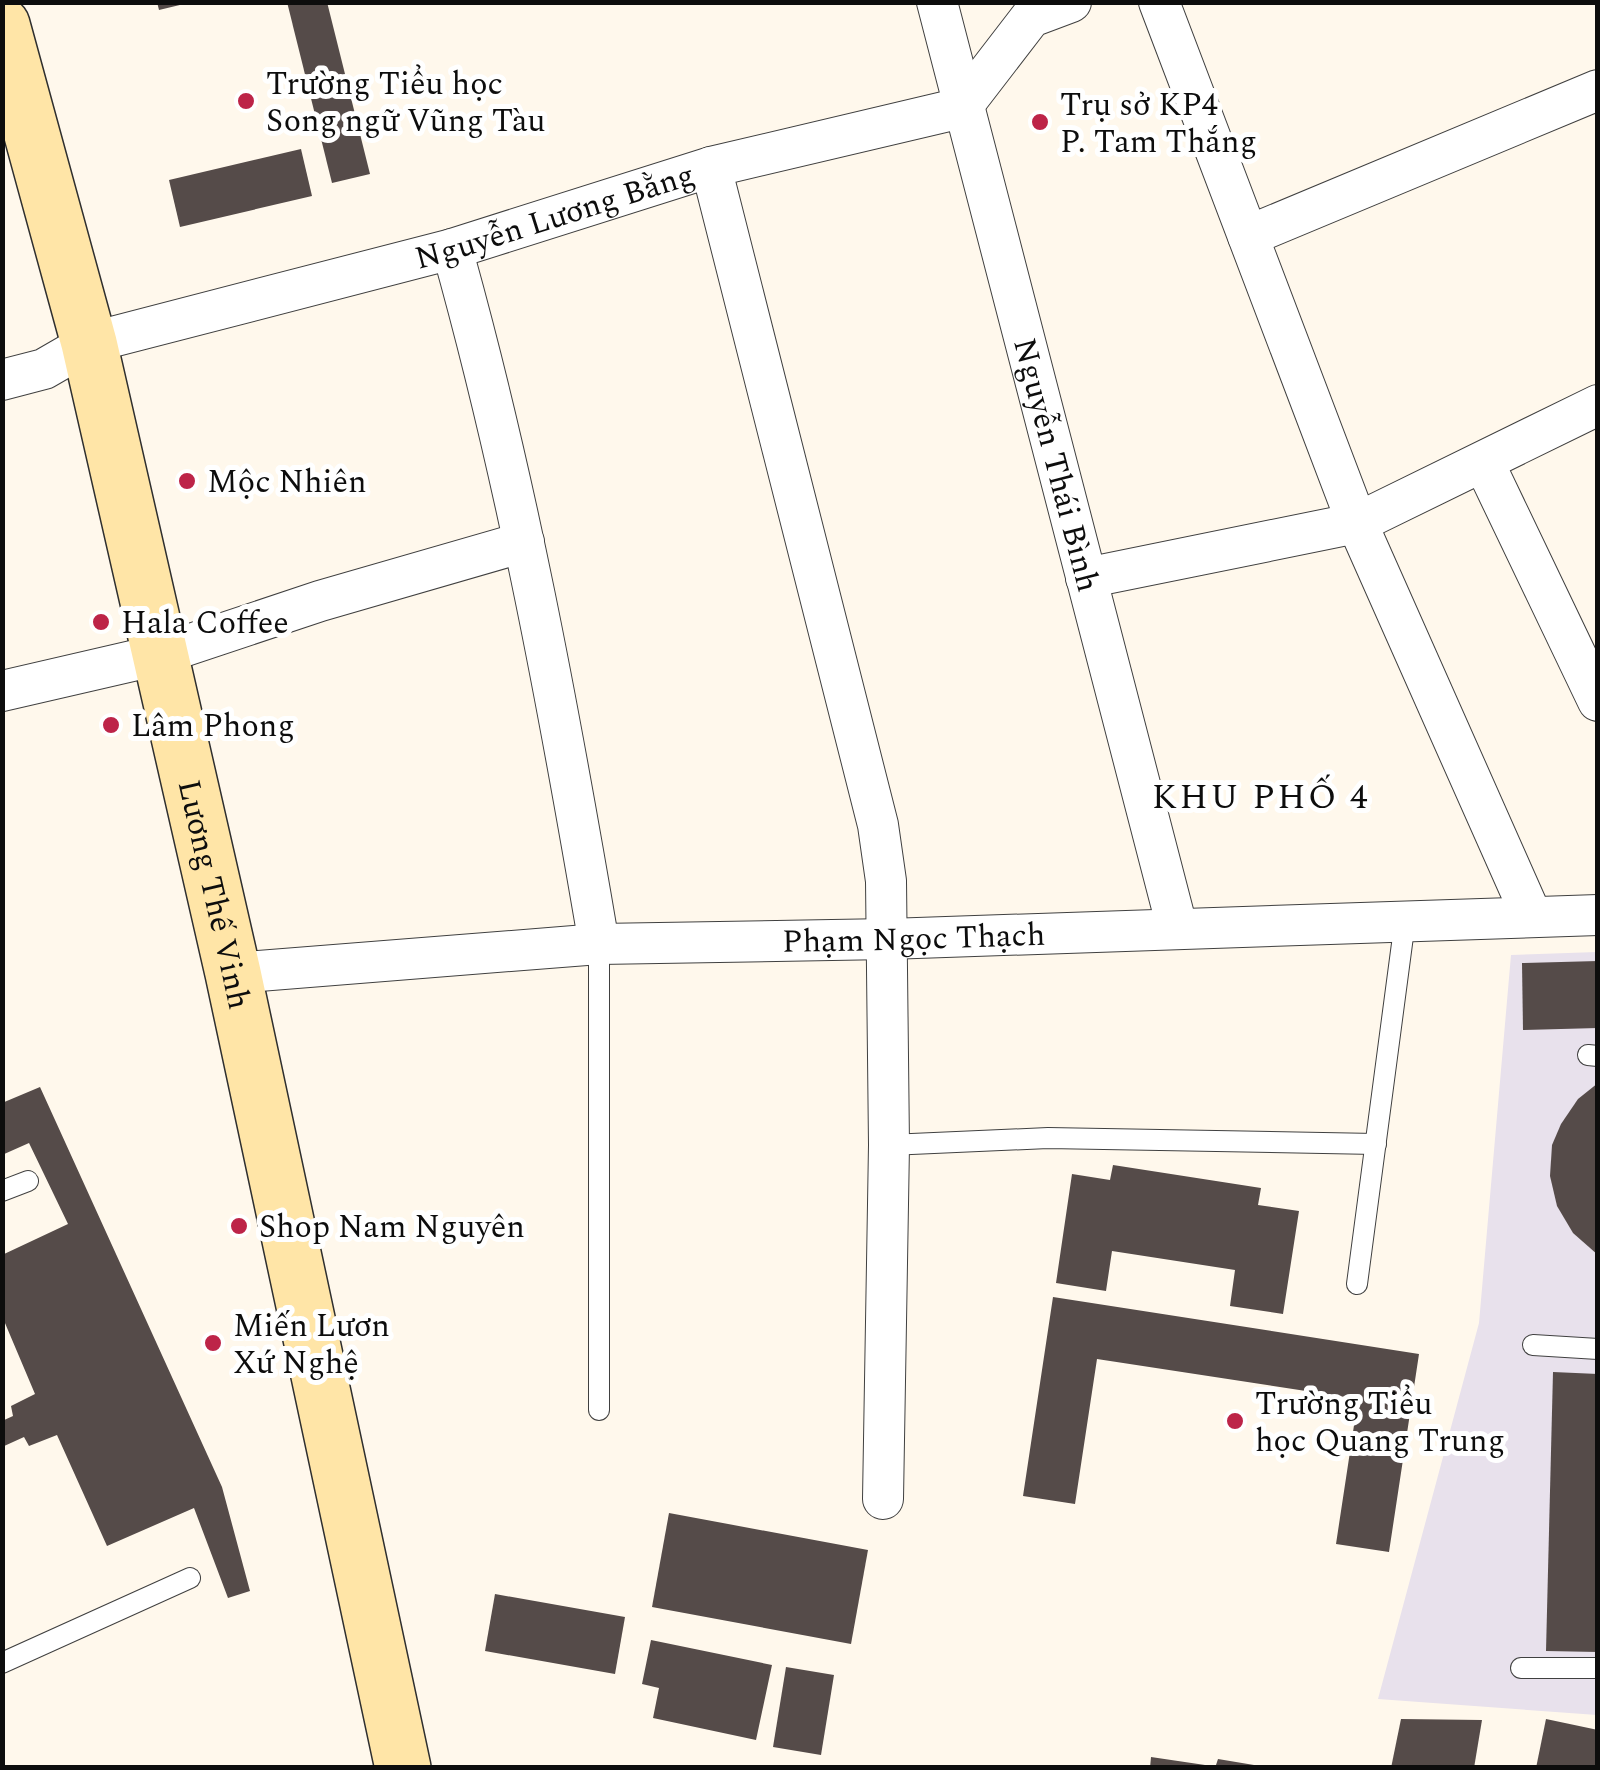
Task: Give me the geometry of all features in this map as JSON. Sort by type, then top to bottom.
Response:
[{"type":"street","name":"Nguyễn Thái Bình","points":[[937,2],[961,108],[1177,926]]},
{"type":"street","points":[[961,108],[1031,17],[1071,2]]},
{"type":"street","points":[[1159,2],[1357,523],[1532,917]]},
{"type":"street","name":"Lương Thế Vinh","points":[[2,25],[15,122],[89,343],[234,972],[402,1768]]},
{"type":"street","points":[[1248,236],[1598,90]]},
{"type":"street","name":"Nguyễn Lương Bằng","points":[[2,380],[44,369],[89,343],[452,248],[711,166],[961,108]]},
{"type":"street","points":[[711,166],[878,824],[888,939],[890,1146],[882,1499]]},
{"type":"street","points":[[452,248],[498,414],[599,944]]},
{"type":"street","points":[[1086,578],[1357,523],[1598,405]]},
{"type":"street","points":[[1484,463],[1598,701]]},
{"type":"street","points":[[2,690],[158,654],[320,601],[524,542]]},
{"type":"street","name":"Phạm Ngọc Thạch","points":[[234,972],[599,944],[888,939],[1177,926],[1598,915]]},
{"type":"lane","points":[[1357,1284],[1406,920]]},
{"type":"lane","points":[[599,944],[599,1410]]},
{"type":"lane","points":[[890,1146],[1048,1138],[1376,1144]]},
{"type":"lane","points":[[2,1192],[28,1181]]},
{"type":"lane","points":[[1533,1346],[1598,1349]]},
{"type":"lane","points":[[2,1663],[190,1578]]},
{"type":"lane","points":[[1521,1668],[1598,1668]]},
{"type":"shaded area","points":[[1597,952],[1597,1715],[1378,1699],[1479,1323],[1511,955]]},
{"type":"building","points":[[157,2],[184,2],[184,4],[159,10]]},
{"type":"building","points":[[287,2],[327,2],[370,174],[332,183]]},
{"type":"building","points":[[301,149],[312,196],[180,227],[169,180]]},
{"type":"building","points":[[1598,961],[1598,1028],[1523,1030],[1522,963]]},
{"type":"building","points":[[1598,1083],[1598,1255],[1573,1233],[1557,1206],[1550,1176],[1552,1145],[1561,1124],[1578,1099]]},
{"type":"building","points":[[40,1087],[222,1487],[250,1591],[228,1598],[194,1508],[107,1546],[57,1435],[29,1446],[24,1437],[2,1447],[2,1421],[13,1416],[11,1406],[35,1394],[2,1316],[2,1255],[68,1224],[29,1143],[2,1155],[2,1103]]},
{"type":"building","points":[[1113,1165],[1261,1188],[1258,1205],[1299,1211],[1283,1314],[1230,1306],[1235,1270],[1112,1251],[1106,1291],[1056,1283],[1072,1174],[1110,1180]]},
{"type":"building","points":[[1053,1297],[1419,1354],[1389,1552],[1336,1544],[1358,1399],[1097,1359],[1075,1504],[1023,1496]]},
{"type":"building","points":[[1553,1372],[1598,1374],[1598,1652],[1546,1651]]},
{"type":"building","points":[[669,1513],[868,1550],[851,1644],[652,1607]]},
{"type":"building","points":[[495,1594],[625,1617],[615,1674],[485,1651]]},
{"type":"building","points":[[651,1640],[772,1665],[756,1740],[653,1718],[659,1688],[642,1684]]},
{"type":"building","points":[[786,1667],[834,1675],[821,1755],[773,1747]]},
{"type":"building","points":[[1401,1719],[1482,1720],[1474,1768],[1391,1768]]},
{"type":"building","points":[[1546,1719],[1598,1730],[1598,1768],[1536,1768]]},
{"type":"building","points":[[1151,1757],[1205,1765],[1205,1768],[1150,1768]]},
{"type":"building","points":[[1218,1759],[1254,1765],[1254,1768],[1215,1768]]},
{"type":"place","name":"Trường Tiểu học Song ngữ Vũng Tàu","points":[[246,101]]},
{"type":"place","name":"Trụ sở KP4 P. Tam Thắng","points":[[1040,122]]},
{"type":"place","name":"Mộc Nhiên","points":[[187,481]]},
{"type":"place","name":"Hala Coffee","points":[[101,622]]},
{"type":"place","name":"Lâm Phong","points":[[111,725]]},
{"type":"place","name":"Shop Nam Nguyên","points":[[239,1226]]},
{"type":"place","name":"Miến Lươn Xứ Nghệ","points":[[213,1343]]},
{"type":"place","name":"Trường Tiểu học Quang Trung","points":[[1235,1421]]},
{"type":"district","name":"KHU PHỐ 4","points":[[1261,796]]}]
